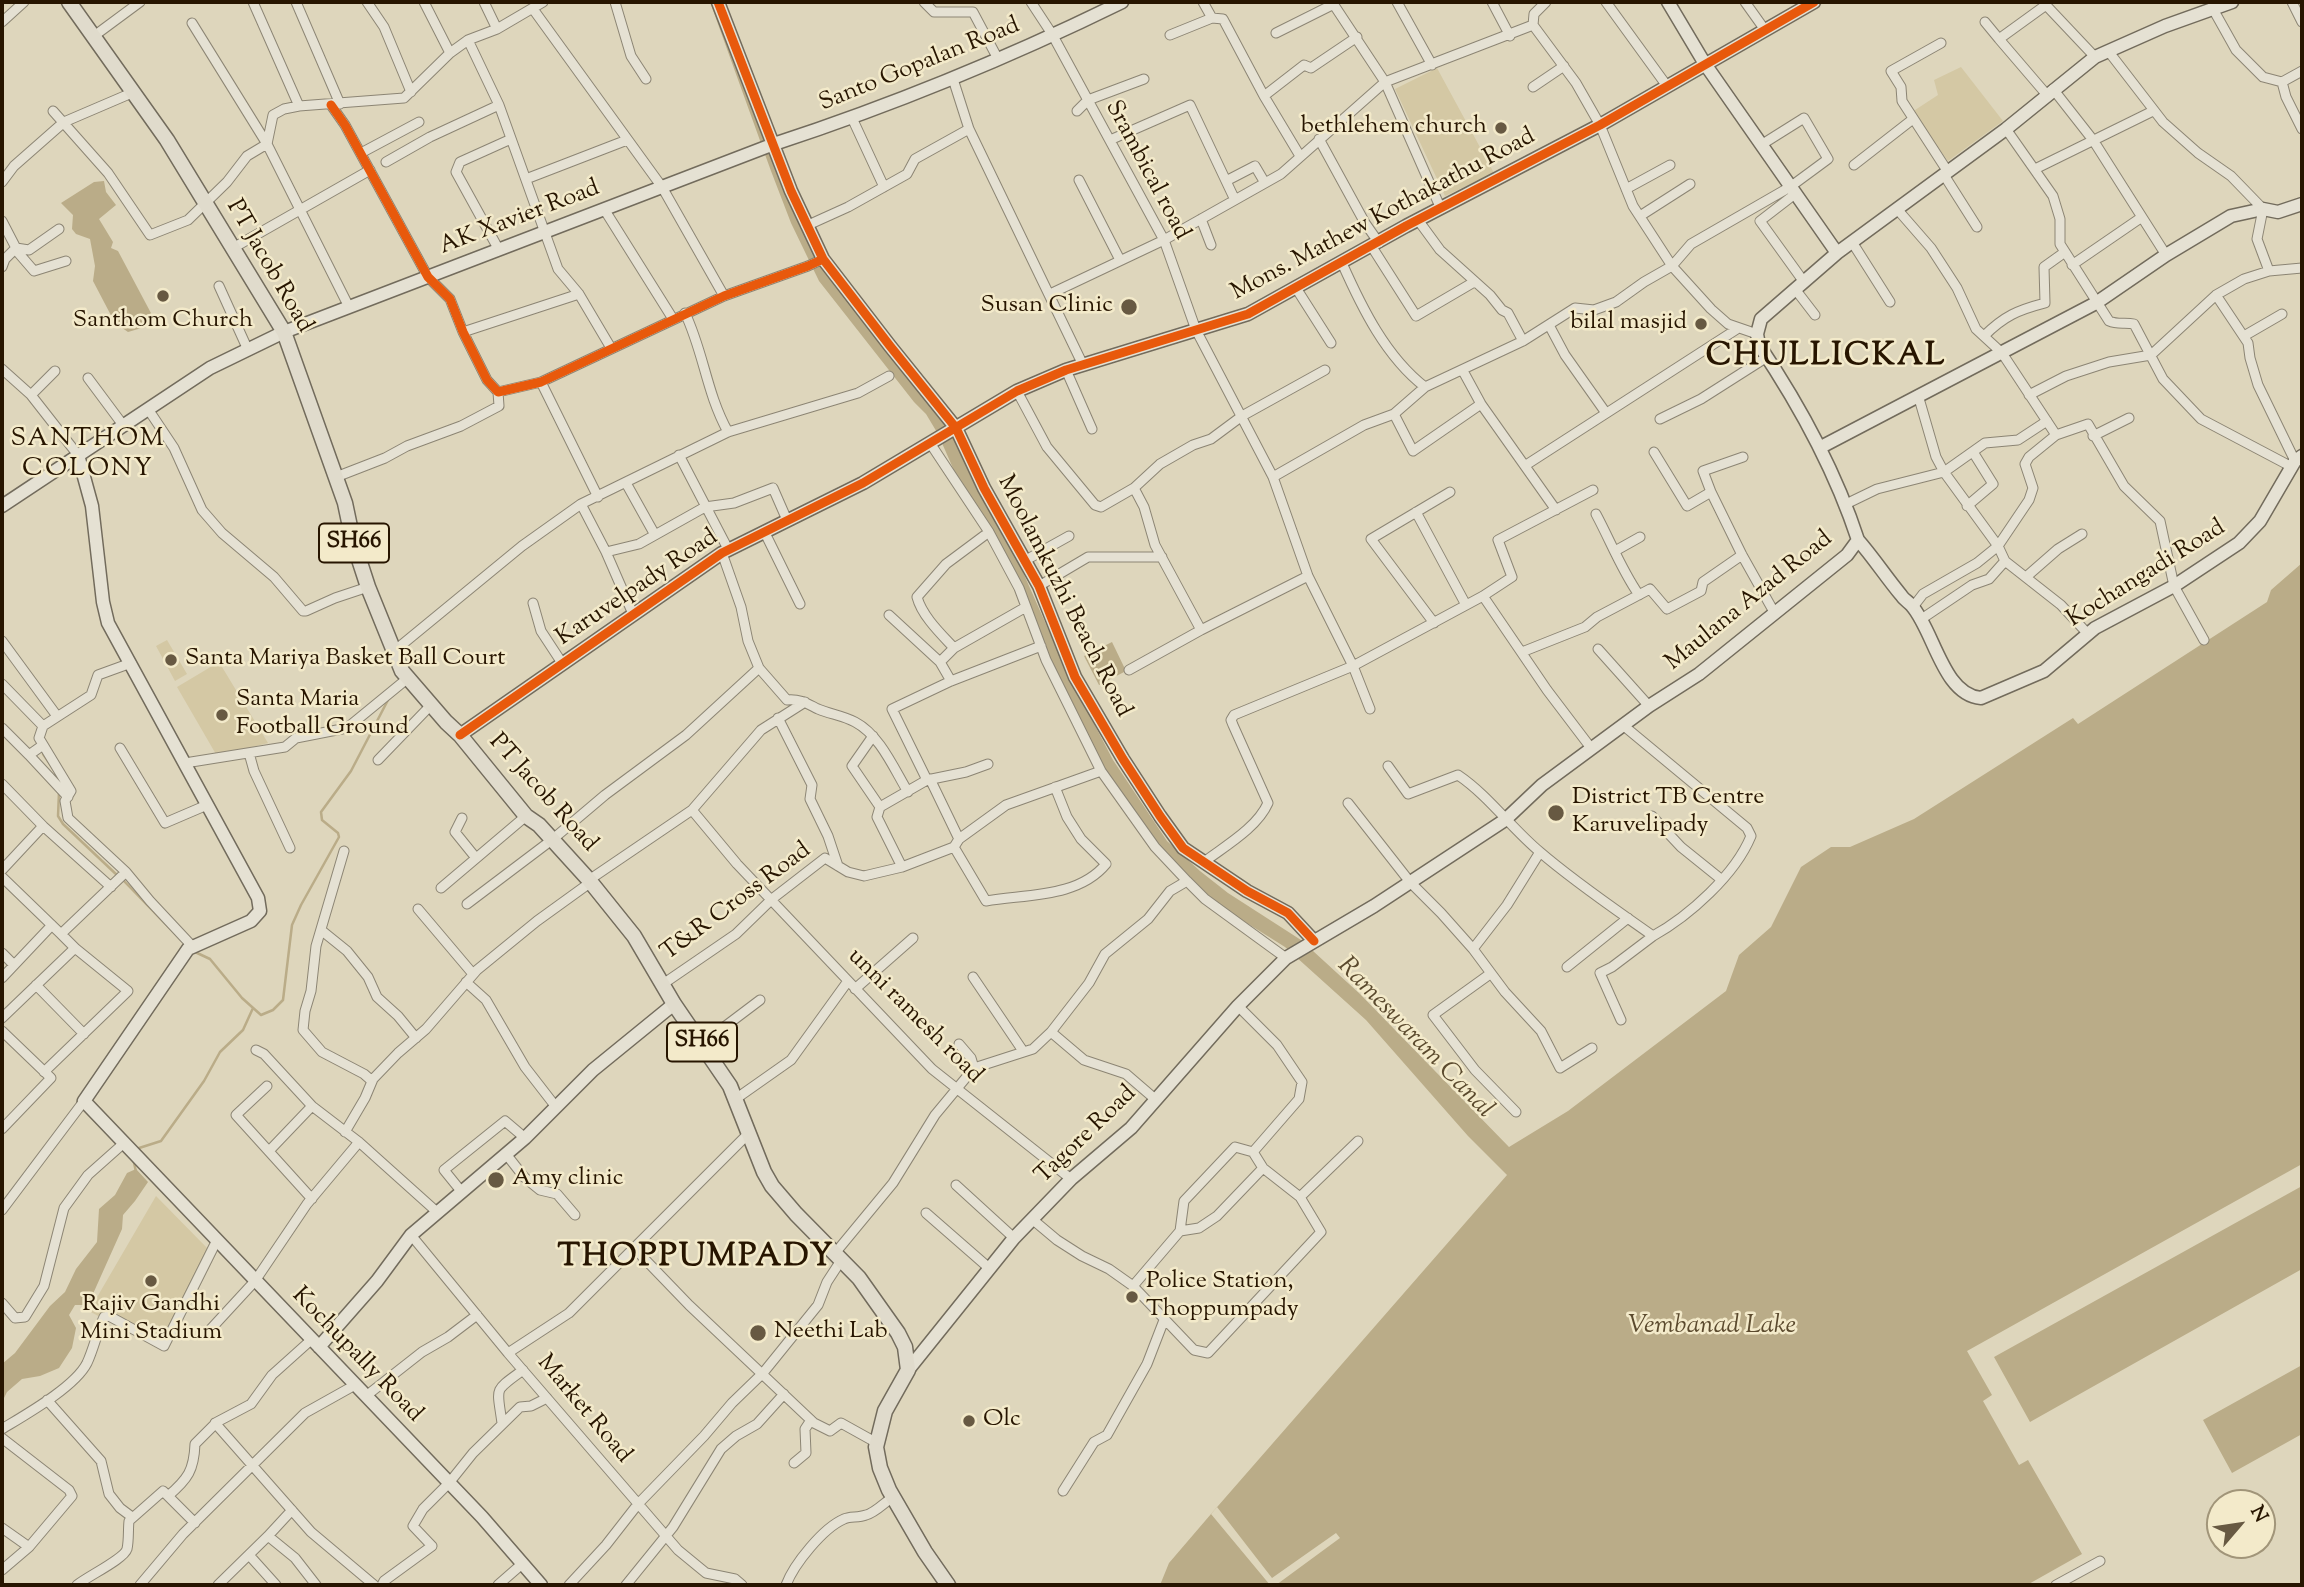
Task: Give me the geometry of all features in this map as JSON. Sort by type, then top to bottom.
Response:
[{"type":"main road","name":"PT Jacob Road","points":[[69,2],[167,140],[284,332],[345,503],[353,541],[368,587],[393,652],[408,678],[460,735],[526,816],[553,839],[590,881],[634,936],[674,1003],[737,1098],[764,1172],[772,1186],[859,1278],[898,1333],[905,1347],[908,1370]]},
{"type":"main road","name":"Moolamkuzhi Beach Road","points":[[718,2],[768,146],[823,259],[955,428],[984,488],[1026,560],[1075,677],[1105,728],[1184,848],[1247,891],[1288,913],[1310,943]]},
{"type":"main road","name":"Santo Gopalan Road","points":[[768,146],[852,118],[953,79],[1122,2]]},
{"type":"main road","points":[[1668,2],[1705,64],[1837,254]]},
{"type":"main road","name":"Mons. Mathew Kothakathu Road","points":[[955,428],[1017,391],[1066,370],[1248,314],[1418,220],[1600,125],[1814,2]]},
{"type":"main road","points":[[1757,334],[1761,319],[1837,254],[2006,129],[2095,57],[2165,26],[2232,2]]},
{"type":"main road","name":"AK Xavier Road","points":[[2,506],[210,368],[284,332],[768,146]]},
{"type":"main road","points":[[1821,447],[2095,303],[2166,255],[2231,216],[2263,209],[2278,212],[2302,204]]},
{"type":"main road","name":"Maulana Azad Road","points":[[1310,943],[1410,883],[1505,820],[1542,785],[1649,706],[1699,674],[1847,555],[1858,540],[1846,503],[1821,447],[1759,345],[1757,334]]},
{"type":"main road","name":"Karuvelpady Road","points":[[460,735],[725,551],[863,483],[955,428]]},
{"type":"main road","points":[[78,455],[92,506],[108,622],[258,898],[260,911],[251,921],[192,948],[84,1101],[124,1143]]},
{"type":"main road","name":"Kochangadi Road","points":[[1858,540],[1903,599],[1913,607],[1927,629],[1946,670],[1959,687],[1970,697],[1981,698],[2044,671],[2088,634],[2174,586],[2239,543],[2260,521],[2296,461]]},
{"type":"main road","name":"Tagore Road","points":[[908,1370],[1014,1238],[1071,1179],[1130,1128],[1238,1006],[1287,957],[1310,943]]},
{"type":"main road","name":"T&R Cross Road","points":[[315,1343],[377,1281],[411,1235],[525,1138],[593,1070],[674,1003]]},
{"type":"main road","name":"Kochupally Road","points":[[124,1143],[449,1483],[541,1585]]},
{"type":"main road","points":[[908,1370],[885,1411],[877,1443],[880,1468],[893,1497],[948,1585]]},
{"type":"street","points":[[2,22],[24,2]]},
{"type":"street","points":[[94,36],[140,2]]},
{"type":"street","points":[[253,2],[299,106]]},
{"type":"street","points":[[296,2],[335,104],[428,277],[450,299],[487,380],[498,392],[499,406],[461,426],[336,477]]},
{"type":"street","points":[[367,2],[384,27],[411,92]]},
{"type":"street","points":[[424,2],[450,53]]},
{"type":"street","points":[[484,2],[497,29]]},
{"type":"street","points":[[53,111],[108,173],[150,235],[188,220],[227,182],[247,156],[267,144],[273,115],[299,106],[404,97],[450,53],[468,40],[497,29],[543,2]]},
{"type":"street","points":[[615,2],[631,56],[646,79]]},
{"type":"street","points":[[924,2],[934,12],[973,12],[998,59]]},
{"type":"street","name":"Srambical road","points":[[1031,2],[1052,34],[1164,240],[1196,330],[1273,477],[1308,576],[1353,666],[1370,709]]},
{"type":"street","points":[[1203,2],[1212,18]]},
{"type":"street","points":[[1397,2],[1432,65]]},
{"type":"street","points":[[1492,2],[1510,36]]},
{"type":"street","points":[[1546,2],[1534,15],[1533,25],[1564,66],[1600,125],[1640,216],[1672,266],[1711,309],[1737,329],[1757,334]]},
{"type":"street","points":[[1606,2],[1667,86]]},
{"type":"street","points":[[1745,2],[1765,30]]},
{"type":"street","points":[[2291,2],[2302,22]]},
{"type":"street","points":[[1276,33],[1333,3],[1385,82],[1441,209]]},
{"type":"street","points":[[1999,39],[2045,3],[2095,57]]},
{"type":"street","points":[[533,9],[662,187],[724,296]]},
{"type":"street","points":[[2213,9],[2236,50],[2263,77],[2282,82],[2302,71]]},
{"type":"street","points":[[1170,35],[1212,18],[1223,19],[1300,156]]},
{"type":"street","points":[[1985,22],[2093,140],[2166,255]]},
{"type":"street","points":[[192,23],[267,144],[349,307]]},
{"type":"street","points":[[1050,294],[1164,240],[1281,174],[1385,82],[1533,25]]},
{"type":"street","points":[[1264,96],[1294,71],[1304,65],[1311,68],[1357,37]]},
{"type":"street","points":[[468,40],[499,105],[558,269],[579,294],[611,348]]},
{"type":"street","points":[[1941,43],[1891,71],[1901,87],[1902,102],[1977,228]]},
{"type":"street","points":[[2109,52],[2163,122],[2198,153],[2231,176],[2263,209],[2257,239],[2269,271]]},
{"type":"street","points":[[1533,87],[1564,66]]},
{"type":"street","points":[[953,79],[969,129],[1083,365]]},
{"type":"street","points":[[1077,111],[1088,100],[1144,79]]},
{"type":"street","points":[[2282,82],[2286,97],[2302,129]]},
{"type":"street","points":[[2,183],[14,166],[64,122],[134,92]]},
{"type":"street","points":[[386,162],[430,137],[499,105]]},
{"type":"street","points":[[1110,140],[1190,105],[1235,200]]},
{"type":"street","points":[[2035,169],[2153,111]]},
{"type":"street","points":[[852,118],[884,187]]},
{"type":"street","points":[[1761,145],[1804,118],[1828,159],[1760,222],[1815,315]]},
{"type":"street","points":[[1854,165],[1913,119]]},
{"type":"street","points":[[361,153],[419,122]]},
{"type":"street","points":[[806,226],[907,174],[915,159],[969,129]]},
{"type":"street","points":[[2006,129],[2053,195],[2058,208],[2060,244],[2095,303],[2109,321],[2134,324],[2163,379],[2201,419],[2296,461]]},
{"type":"street","points":[[499,250],[456,172],[460,162],[511,139]]},
{"type":"street","points":[[526,179],[627,139]]},
{"type":"street","points":[[1319,139],[1416,316],[1475,282]]},
{"type":"street","points":[[1626,189],[1670,165]]},
{"type":"street","points":[[1226,181],[1255,166],[1265,183]]},
{"type":"street","points":[[233,248],[370,170]]},
{"type":"street","points":[[1079,180],[1120,260]]},
{"type":"street","points":[[1640,216],[1690,184]]},
{"type":"street","points":[[1273,477],[1364,425],[1394,414],[1425,387],[1522,341],[1575,308],[1594,310],[1616,302],[1672,266],[1691,244],[1793,191]]},
{"type":"street","points":[[604,209],[673,319]]},
{"type":"street","points":[[1897,209],[1931,248],[1957,288],[1976,329],[2002,353],[2056,435]]},
{"type":"street","points":[[2072,265],[2142,217]]},
{"type":"street","points":[[1201,219],[1210,245]]},
{"type":"street","points":[[1418,220],[1440,250],[1508,313],[1522,341]]},
{"type":"street","points":[[2,221],[16,249],[34,271],[66,261]]},
{"type":"street","points":[[2,267],[5,259],[16,249],[29,250],[59,229]]},
{"type":"street","points":[[1852,242],[1891,302]]},
{"type":"street","points":[[1984,336],[2001,320],[2045,303],[2044,267],[2065,252]]},
{"type":"street","points":[[498,392],[541,382],[685,313],[823,259]]},
{"type":"street","points":[[1342,263],[1355,293],[1388,348],[1409,374],[1425,387]]},
{"type":"street","points":[[2029,396],[2066,376],[2109,362],[2151,355],[2216,295],[2244,279],[2269,271],[2302,268]]},
{"type":"street","points":[[219,286],[248,350]]},
{"type":"street","points":[[1296,288],[1331,343]]},
{"type":"street","points":[[463,332],[579,294]]},
{"type":"street","points":[[2216,295],[2245,336],[2258,385],[2296,461]]},
{"type":"street","points":[[685,313],[697,340],[708,386],[728,432]]},
{"type":"street","points":[[2245,336],[2281,314]]},
{"type":"street","points":[[1549,325],[1564,355],[1606,413]]},
{"type":"street","points":[[1526,465],[1737,329]]},
{"type":"street","points":[[1660,419],[1701,399],[1767,357]]},
{"type":"street","points":[[2,369],[31,395],[78,455]]},
{"type":"street","points":[[1066,370],[1092,429]]},
{"type":"street","points":[[1017,391],[1047,447],[1095,505],[1101,507],[1134,488],[1160,464],[1193,445],[1212,439],[1242,416],[1325,370]]},
{"type":"street","points":[[31,395],[55,371]]},
{"type":"street","points":[[1463,371],[1482,404],[1556,510]]},
{"type":"street","points":[[393,652],[522,546],[581,504],[728,432],[858,393],[889,376]]},
{"type":"street","points":[[88,378],[123,425]]},
{"type":"street","points":[[541,382],[598,497]]},
{"type":"street","points":[[1918,395],[1936,457],[1967,506],[1998,546],[2005,561],[2061,605],[2088,634]]},
{"type":"street","points":[[1394,414],[1413,451],[1482,404]]},
{"type":"street","points":[[148,409],[174,448],[202,510],[222,533],[274,577],[303,611],[368,587]]},
{"type":"street","points":[[2093,436],[2129,418]]},
{"type":"street","points":[[1846,503],[1877,489],[1944,472],[1984,443],[2018,440],[2047,421]]},
{"type":"street","points":[[1913,607],[1923,594],[1977,564],[1998,546],[2034,488],[2025,464],[2029,457],[2056,435],[2088,424],[2124,486],[2160,522],[2174,586],[2204,640]]},
{"type":"street","points":[[931,442],[989,532],[1101,771],[1155,847],[1187,881],[1205,899],[1287,957]]},
{"type":"street","points":[[1654,452],[1687,506],[1712,492]]},
{"type":"street","points":[[1967,506],[1993,484],[1973,452]]},
{"type":"street","points":[[679,455],[725,551],[748,641],[760,667],[787,700],[800,699],[817,709],[854,722],[873,737],[908,792]]},
{"type":"street","points":[[1743,457],[1703,471],[1742,555],[1774,612]]},
{"type":"street","points":[[626,483],[655,535]]},
{"type":"street","points":[[606,552],[639,544],[705,507],[734,503],[773,488],[788,520]]},
{"type":"street","points":[[1134,488],[1144,507],[1155,545],[1201,630]]},
{"type":"street","points":[[1204,862],[1246,829],[1265,810],[1268,803],[1231,720],[1234,715],[1353,666],[1483,596],[1512,577],[1498,540],[1593,490]]},
{"type":"street","points":[[1434,623],[1371,540],[1450,492]]},
{"type":"street","points":[[581,504],[633,614]]},
{"type":"street","points":[[1416,512],[1466,605]]},
{"type":"street","points":[[1596,514],[1622,571],[1639,595]]},
{"type":"street","points":[[764,531],[800,604]]},
{"type":"street","points":[[954,648],[930,620],[917,597],[946,564],[989,532]]},
{"type":"street","points":[[2026,577],[2058,549],[2082,534]]},
{"type":"street","points":[[1026,560],[1069,536]]},
{"type":"street","points":[[1615,551],[1640,537]]},
{"type":"street","points":[[1522,652],[1585,627],[1597,617],[1650,589],[1667,609],[1701,591],[1703,582],[1742,555]]},
{"type":"street","points":[[1039,586],[1088,557],[1162,558]]},
{"type":"street","points":[[1920,620],[1972,586],[1989,579],[2005,561]]},
{"type":"street","points":[[1129,670],[1308,576]]},
{"type":"street","points":[[1483,596],[1547,690],[1591,748]]},
{"type":"street","points":[[533,603],[541,631],[562,663]]},
{"type":"street","points":[[940,662],[954,648],[1026,607]]},
{"type":"street","points":[[890,615],[940,662],[951,681]]},
{"type":"street","points":[[2,641],[57,716]]},
{"type":"street","points":[[1041,646],[951,681],[892,709],[986,901],[1056,891],[1081,883],[1106,864],[1081,839],[1067,817],[1055,787]]},
{"type":"street","points":[[1598,649],[1649,706]]},
{"type":"street","points":[[131,663],[98,675],[90,695],[43,726],[39,738],[71,791],[65,801],[68,818],[126,872],[192,948]]},
{"type":"street","points":[[467,904],[686,735],[760,667]]},
{"type":"street","points":[[185,763],[285,747],[296,738],[308,734],[347,728],[408,678]]},
{"type":"street","points":[[2,684],[43,726]]},
{"type":"street","points":[[345,1132],[372,1081],[426,1029],[473,974],[590,881],[692,810],[761,730],[806,702]]},
{"type":"street","points":[[378,760],[432,704]]},
{"type":"street","points":[[778,718],[812,785],[810,799],[828,836],[838,866]]},
{"type":"street","points":[[1621,1020],[1600,973],[1612,967],[1713,892],[1747,846],[1751,836],[1746,828],[1624,726]]},
{"type":"street","points":[[2,728],[68,797]]},
{"type":"street","points":[[873,737],[852,766],[880,807]]},
{"type":"street","points":[[29,755],[43,745]]},
{"type":"street","points":[[120,748],[165,823],[207,804]]},
{"type":"street","points":[[249,754],[254,771],[290,848]]},
{"type":"street","points":[[902,867],[877,817],[880,807],[928,780],[988,764]]},
{"type":"street","points":[[1388,766],[1408,794],[1458,775],[1475,787],[1505,820],[1540,852],[1653,936]]},
{"type":"street","name":"T&R Cross Road","points":[[663,984],[736,934],[772,899],[825,858],[848,872],[864,876],[902,867],[957,843],[1006,805],[1101,771]]},
{"type":"street","points":[[2,784],[43,826],[111,887]]},
{"type":"street","points":[[1348,803],[1410,883],[1473,949],[1490,974],[1541,1031],[1560,1068],[1592,1048]]},
{"type":"street","name":"unni ramesh road","points":[[692,810],[737,864],[932,1069],[1071,1179]]},
{"type":"street","points":[[441,888],[526,816]]},
{"type":"street","points":[[1653,816],[1681,848],[1722,880]]},
{"type":"street","points":[[462,818],[455,832],[476,858]]},
{"type":"street","points":[[2,870],[43,826]]},
{"type":"street","points":[[344,851],[316,946],[303,1030],[322,1052],[372,1081]]},
{"type":"street","points":[[1473,949],[1507,905],[1540,852]]},
{"type":"street","points":[[61,934],[126,872]]},
{"type":"street","points":[[2,877],[75,948],[128,991],[44,1072]]},
{"type":"street","points":[[569,1585],[606,1545],[638,1504],[704,1436],[732,1402],[763,1373],[818,1305],[839,1256],[893,1183],[935,1115],[974,1068],[1033,1049],[1051,1032],[1089,983],[1105,954],[1148,919],[1163,897],[1187,881]]},
{"type":"street","points":[[418,909],[473,974]]},
{"type":"street","points":[[1567,967],[1628,918]]},
{"type":"street","points":[[2,978],[52,925]]},
{"type":"street","points":[[321,930],[347,951],[368,977],[377,997],[398,1016],[416,1038]]},
{"type":"street","points":[[855,989],[913,938]]},
{"type":"street","points":[[2,1018],[75,948]]},
{"type":"street","points":[[2,953],[14,965]]},
{"type":"street","points":[[1490,974],[1433,1016],[1475,1070],[1516,1112]]},
{"type":"street","points":[[973,976],[1023,1051]]},
{"type":"street","points":[[737,1098],[791,1060],[848,981]]},
{"type":"street","points":[[466,982],[486,1000],[525,1067],[556,1107]]},
{"type":"street","points":[[36,985],[84,1034]]},
{"type":"street","points":[[703,1043],[760,1000]]},
{"type":"street","points":[[1238,1006],[1277,1045],[1302,1082],[1299,1099],[1253,1152]]},
{"type":"street","points":[[2,1031],[51,1078],[2,1129]]},
{"type":"street","points":[[1051,1032],[1084,1060],[1126,1074],[1156,1099]]},
{"type":"street","points":[[960,1044],[971,1058],[974,1068]]},
{"type":"street","points":[[256,1050],[264,1055],[312,1106],[359,1142],[437,1212]]},
{"type":"street","points":[[267,1086],[236,1115],[312,1199]]},
{"type":"street","points":[[2,1210],[84,1101]]},
{"type":"street","points":[[269,1151],[312,1106]]},
{"type":"street","points":[[461,1191],[444,1170],[505,1121],[525,1138]]},
{"type":"street","points":[[508,1353],[569,1313],[635,1249],[725,1154],[750,1132]]},
{"type":"street","points":[[1300,1197],[1358,1141]]},
{"type":"street","points":[[208,1332],[255,1281],[289,1228],[359,1142]]},
{"type":"street","points":[[2,1303],[15,1318],[24,1317],[44,1286],[64,1208],[88,1175],[124,1143]]},
{"type":"street","points":[[1032,1219],[1057,1240],[1109,1269],[1133,1286],[1194,1350],[1208,1353],[1321,1232],[1300,1197],[1263,1168],[1253,1152],[1235,1147],[1191,1192],[1184,1202],[1180,1231],[1133,1286]]},
{"type":"street","points":[[506,1154],[524,1177],[540,1190],[557,1194],[575,1215]]},
{"type":"street","points":[[1180,1231],[1199,1228],[1217,1216],[1263,1168]]},
{"type":"street","points":[[956,1185],[1014,1238]]},
{"type":"street","points":[[926,1213],[989,1268]]},
{"type":"street","name":"Market Road","points":[[411,1235],[508,1353],[678,1550],[706,1573],[735,1579],[742,1585]]},
{"type":"street","points":[[2,1429],[79,1375],[87,1363],[104,1317],[109,1316],[164,1346],[217,1240]]},
{"type":"street","points":[[635,1249],[689,1305],[811,1420],[830,1431],[841,1423],[877,1443]]},
{"type":"street","points":[[366,1396],[422,1352],[449,1337],[477,1315]]},
{"type":"street","points":[[1063,1491],[1094,1442],[1107,1435],[1147,1364],[1164,1320]]},
{"type":"street","points":[[167,1496],[191,1472],[195,1444],[215,1423],[251,1404],[272,1375],[315,1343]]},
{"type":"street","points":[[502,1423],[497,1393],[502,1385],[523,1370]]},
{"type":"street","points":[[140,1585],[195,1523],[305,1413],[355,1385]]},
{"type":"street","points":[[626,1585],[680,1518],[721,1450],[736,1436],[757,1423],[784,1394]]},
{"type":"street","points":[[382,1585],[432,1546],[413,1526],[423,1509],[520,1406],[531,1406],[547,1398]]},
{"type":"street","points":[[47,1400],[101,1461],[109,1494],[120,1508],[132,1517]]},
{"type":"street","points":[[794,1463],[806,1453],[805,1429],[811,1420]]},
{"type":"street","points":[[215,1423],[311,1532],[374,1585]]},
{"type":"street","points":[[2,1438],[69,1490],[72,1496],[29,1547],[2,1570]]},
{"type":"street","points":[[77,1585],[123,1556],[127,1549],[129,1521],[163,1491],[195,1523]]},
{"type":"street","points":[[786,1585],[790,1574],[814,1544],[835,1524],[846,1517],[868,1515],[893,1497]]},
{"type":"street","points":[[218,1585],[292,1510]]},
{"type":"street","points":[[2,1528],[29,1547]]},
{"type":"street","points":[[268,1536],[295,1558],[316,1585]]},
{"type":"street","points":[[249,1555],[276,1585]]},
{"type":"street","points":[[2056,1585],[2100,1561]]},
{"type":"street","points":[[498,1585],[522,1564]]},
{"type":"shaded area","points":[[1961,67],[2003,121],[1948,161],[1912,112],[1938,95],[1934,80]]},
{"type":"shaded area","points":[[1437,68],[1494,173],[1445,196],[1395,89]]},
{"type":"shaded area","name":"Santa Mariya Basket Ball Court","points":[[167,640],[187,674],[175,681],[156,646]]},
{"type":"shaded area","name":"Santa Maria Football Ground","points":[[219,662],[268,743],[217,756],[177,687]]},
{"type":"shaded area","name":"Rajiv Gandhi Mini Stadium","points":[[156,1196],[210,1251],[163,1351],[89,1311]]},
{"type":"water","name":"Vembanad Lake","points":[[710,2],[713,2],[819,261],[842,295],[949,428],[971,477],[1018,561],[1068,674],[1113,760],[1167,841],[1228,893],[1301,940],[1360,994],[1509,1147],[1568,1111],[1726,991],[1739,955],[1771,927],[1801,867],[1831,847],[1850,847],[1914,819],[2073,718],[2078,724],[2267,602],[2271,590],[2302,563],[2302,1164],[1967,1351],[1992,1395],[1983,1401],[2019,1465],[2028,1460],[2082,1554],[2027,1585],[1160,1585],[1169,1563],[1507,1175],[1468,1136],[1366,1020],[1285,947],[1207,898],[1159,847],[1103,767],[1066,695],[1010,564],[956,475],[938,434],[926,414],[819,281],[791,223]]},
{"type":"water","points":[[104,181],[106,192],[116,205],[99,219],[113,242],[111,248],[118,251],[152,315],[145,327],[128,332],[115,323],[93,281],[95,266],[90,239],[76,234],[72,229],[73,215],[61,203],[94,182]]},
{"type":"water","points":[[1112,642],[1126,671],[1099,685],[1084,656]]},
{"type":"water","points":[[136,1169],[148,1182],[123,1215],[122,1229],[88,1305],[75,1305],[69,1315],[76,1328],[72,1348],[59,1368],[40,1376],[22,1379],[7,1392],[2,1402],[2,1364],[15,1353],[50,1306],[65,1292],[76,1269],[97,1242],[99,1209],[115,1195],[127,1173]]},
{"type":"water","points":[[2302,1186],[2302,1269],[2030,1422],[1994,1357]]},
{"type":"water","points":[[2302,1365],[2302,1434],[2232,1473],[2203,1420]]},
{"type":"pier","points":[[1217,1507],[1272,1578],[1336,1533],[1340,1538],[1276,1585],[1270,1585],[1211,1514]]},
{"type":"waterway","points":[[195,952],[210,959],[242,998],[261,1015],[273,1010],[283,1000],[292,925],[339,837],[338,833],[322,820],[321,812],[351,771],[388,700]]},
{"type":"waterway","points":[[43,754],[52,767]]},
{"type":"waterway","points":[[59,792],[58,816],[63,824],[118,876]]},
{"type":"waterway","points":[[123,880],[182,941]]},
{"type":"waterway","points":[[136,1149],[161,1141],[204,1081],[220,1052],[243,1030],[253,1008]]},
{"type":"waterway","points":[[133,1158],[136,1172]]},
{"type":"cycle path","points":[[718,2],[791,191],[823,259],[956,428],[984,488],[1039,586],[1075,677],[1123,759],[1183,848],[1247,891],[1288,913],[1314,941]]},
{"type":"cycle path","points":[[460,735],[722,553],[863,483],[1017,391],[1066,370],[1248,314],[1406,226],[1600,125],[1814,2]]},
{"type":"cycle path","points":[[331,105],[345,125],[428,277],[450,299],[487,380],[498,392],[541,382],[724,296],[823,259]]},
{"type":"place","name":"bethlehem church","points":[[1501,128]]},
{"type":"place","name":"Santhom Church","points":[[163,296]]},
{"type":"place","name":"Susan Clinic","points":[[1129,307]]},
{"type":"place","name":"bilal masjid","points":[[1701,324]]},
{"type":"place","name":"Santa Mariya Basket Ball Court","points":[[171,660]]},
{"type":"place","name":"Santa Maria Football Ground","points":[[222,715]]},
{"type":"place","name":"District TB Centre Karuvelipady","points":[[1556,813]]},
{"type":"place","name":"Amy clinic","points":[[496,1180]]},
{"type":"place","name":"Rajiv Gandhi Mini Stadium","points":[[151,1281]]},
{"type":"place","name":"Police Station, Thoppumpady","points":[[1132,1297]]},
{"type":"place","name":"Neethi Lab","points":[[758,1333]]},
{"type":"place","name":"Olc","points":[[969,1421]]},
{"type":"district","name":"CHULLICKAL","points":[[1826,359]]},
{"type":"district","name":"SANTHOM COLONY","points":[[88,456]]},
{"type":"district","name":"THOPPUMPADY","points":[[696,1260]]},
{"type":"water label","name":"Rameswaram Canal","points":[[1414,1039]]}]
